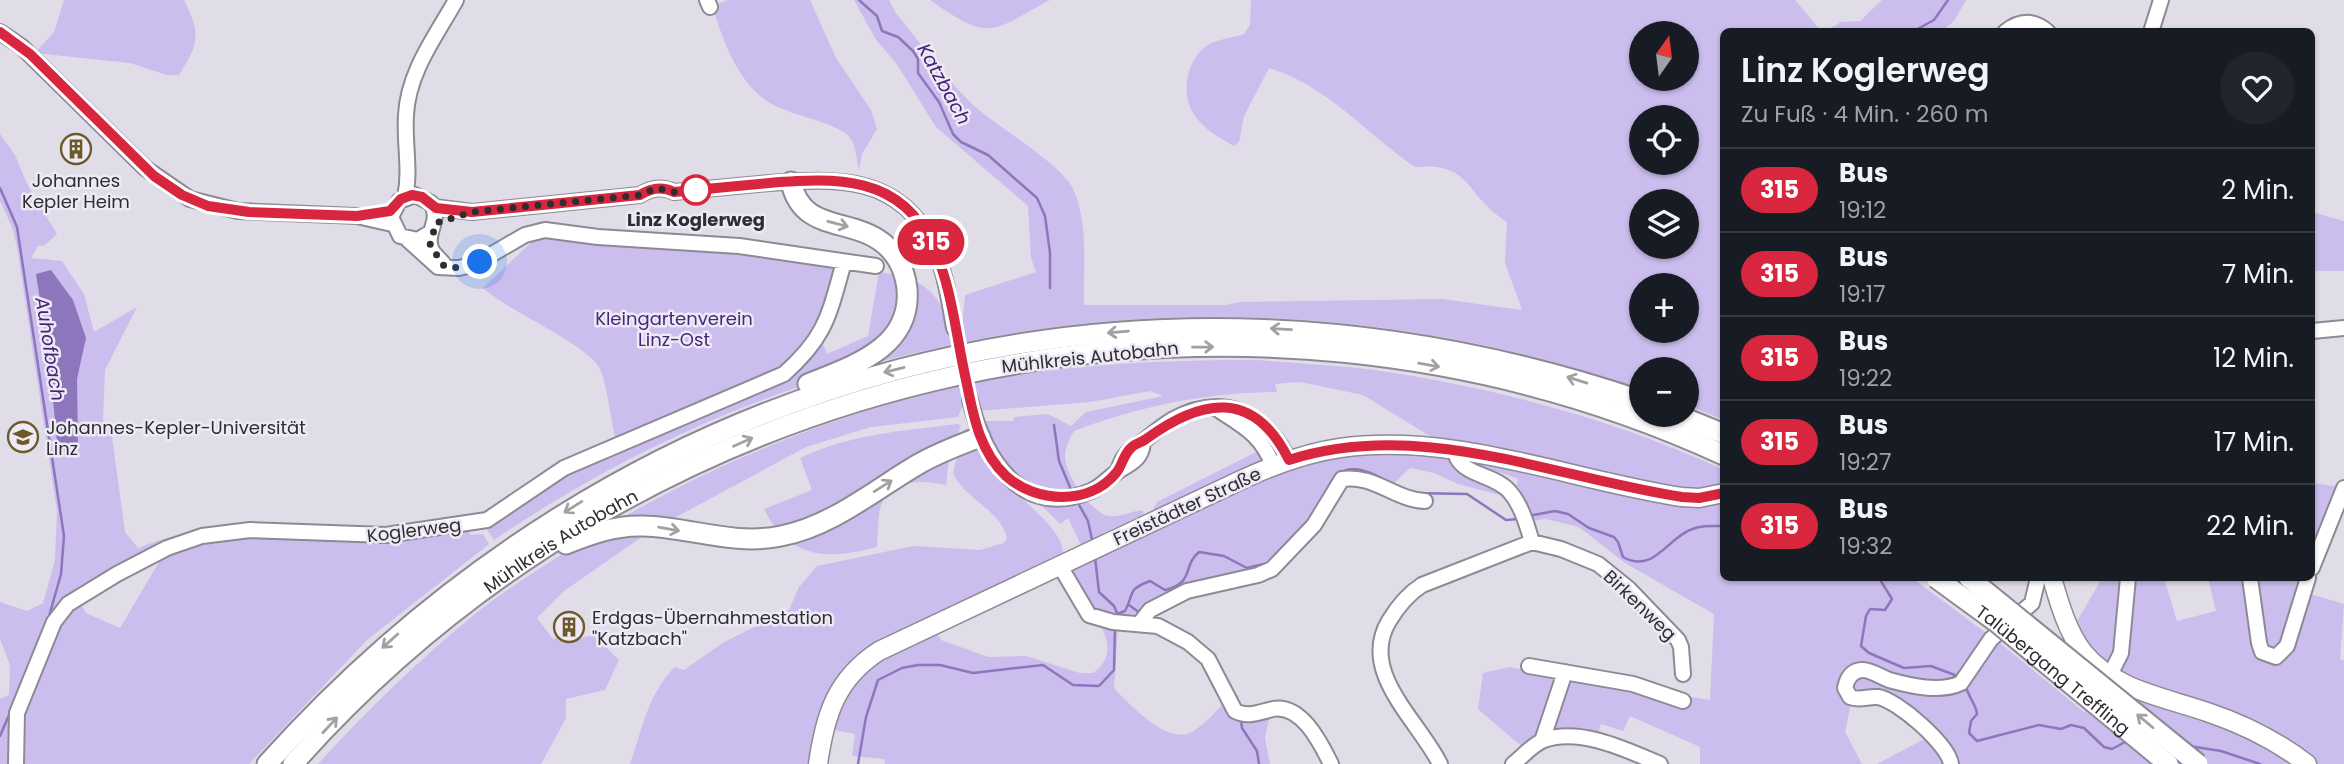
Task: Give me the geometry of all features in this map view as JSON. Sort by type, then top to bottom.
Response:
[{"type":"highway","points":[[744,421],[780,395],[853,366],[876,353],[895,335],[906,310],[906,278],[888,248],[866,233],[814,216],[797,200],[791,182]]},
{"type":"highway","name":"Mühlkreis Autobahn","points":[[267,764],[370,659],[437,601],[491,560],[600,491],[744,421],[834,388],[974,352],[1057,338],[1193,328],[1281,329],[1406,341],[1510,362],[1629,397]]},
{"type":"highway","name":"Mühlkreis Autobahn","points":[[293,764],[407,651],[532,555],[656,482],[801,418],[940,378],[998,366],[1099,352],[1243,346],[1329,351],[1411,361],[1510,381],[1710,435]]},
{"type":"highway","points":[[532,555],[587,535],[628,526],[656,526],[758,540],[797,533],[830,518],[936,455],[980,437]]},
{"type":"highway","name":"Talübergang Treffling","points":[[1940,581],[1995,621],[2168,764]]},
{"type":"highway","name":"Talübergang Treffling","points":[[1973,581],[2198,764]]},
{"type":"main road","name":"Freistädter Straße","points":[[818,762],[835,696],[864,661],[904,639],[1281,463],[1359,446],[1413,445],[1458,451],[1661,494],[1699,498],[1720,494]]},
{"type":"main road","points":[[2053,581],[2078,643],[2110,676],[2145,693],[2244,726],[2307,764]]},
{"type":"street","points":[[392,217],[405,197],[409,163],[406,116],[412,83],[456,0]]},
{"type":"street","points":[[2152,28],[2161,0]]},
{"type":"street","points":[[2014,28],[2025,23],[2042,28]]},
{"type":"street","points":[[0,32],[42,66],[154,176],[190,199],[208,206],[249,212],[392,217]]},
{"type":"street","points":[[409,163],[420,196],[434,207],[472,212],[640,195],[656,199],[667,197],[674,192],[791,182],[834,180],[862,184],[885,193],[905,208],[923,228],[934,246],[954,328]]},
{"type":"street","points":[[405,197],[420,196]]},
{"type":"street","points":[[434,207],[431,249],[444,266]]},
{"type":"street","points":[[407,239],[422,239],[434,228],[472,212]]},
{"type":"street","points":[[392,217],[397,233],[407,239],[431,263],[459,268],[475,264],[539,230],[598,237],[739,246],[876,267]]},
{"type":"street","name":"Koglerweg","points":[[16,764],[18,713],[54,622],[76,598],[167,548],[210,535],[250,530],[386,535],[434,530],[495,517],[564,468],[784,374],[803,358],[825,327],[844,262]]},
{"type":"street","points":[[2315,331],[2344,328]]},
{"type":"street","points":[[970,400],[980,437],[994,463],[1019,486],[1042,496],[1074,496],[1098,488],[1136,460],[1143,442],[1176,418],[1199,410],[1238,409],[1262,422],[1274,434],[1281,463]]},
{"type":"street","points":[[1440,764],[1384,674],[1380,653],[1385,628],[1410,593],[1422,585],[1532,542],[1508,489],[1466,468],[1457,458],[1458,451]]},
{"type":"street","points":[[1060,566],[1089,615],[1116,622],[1143,617],[1203,585],[1252,577],[1272,569],[1314,525],[1342,479],[1372,482],[1408,499],[1425,501]]},
{"type":"street","points":[[2315,560],[2344,488]]},
{"type":"street","name":"Birkenweg","points":[[1532,542],[1561,549],[1598,565],[1629,589],[1678,639],[1682,647],[1683,674]]},
{"type":"street","points":[[1951,764],[1945,748],[1930,733],[1881,698],[1850,697],[1845,688],[1847,680],[1854,672],[1861,670],[1889,680],[1936,688],[1961,683],[1991,639],[2032,603],[2037,581]]},
{"type":"street","points":[[2110,676],[2121,653],[2128,581]]},
{"type":"street","points":[[2250,581],[2262,652],[2276,657],[2287,646],[2307,581]]},
{"type":"street","points":[[1143,617],[1199,649],[1208,659],[1230,704],[1243,715],[1276,709],[1289,712],[1314,733],[1331,764]]},
{"type":"street","points":[[1528,666],[1633,684],[1683,701]]},
{"type":"street","points":[[1513,764],[1542,741],[1565,672]]},
{"type":"street","points":[[1542,741],[1584,739],[1660,764]]},
{"type":"green space","points":[[64,0],[184,0],[195,30],[191,55],[179,75],[167,75],[130,63],[35,53],[54,32]]},
{"type":"green space","points":[[728,0],[810,0],[836,58],[871,110],[877,129],[862,154],[859,170],[853,142],[845,133],[774,105],[745,80],[731,57],[712,6]]},
{"type":"green space","points":[[854,0],[889,0],[932,59],[971,103],[1042,156],[1066,179],[1073,189],[1081,216],[1084,305],[1227,305],[1239,302],[1442,299],[1522,310],[1505,263],[1507,222],[1482,201],[1458,175],[1434,167],[1415,167],[1328,98],[1310,86],[1269,68],[1244,116],[1239,142],[1234,146],[1204,126],[1191,109],[1187,79],[1200,51],[1212,43],[1244,34],[1250,25],[1251,0],[1795,0],[1818,28],[1720,28],[1720,418],[1699,410],[1699,357],[1629,357],[1629,386],[1495,348],[1347,324],[1198,317],[1050,328],[904,355],[762,400],[625,462],[494,540],[487,530],[538,486],[745,395],[819,343],[824,346],[827,354],[868,336],[879,272],[906,278],[925,287],[939,303],[950,329],[962,326],[965,295],[1036,272],[1031,258],[1028,206],[936,127],[896,63],[876,40]]},
{"type":"green space","points":[[930,0],[1050,0],[1014,20],[990,28],[965,22]]},
{"type":"green space","points":[[1882,0],[1966,0],[1954,21],[1946,28],[1831,28],[1841,22],[1860,21]]},
{"type":"green space","points":[[0,134],[15,155],[28,186],[57,234],[45,245],[38,246],[31,258],[62,261],[84,294],[94,332],[137,307],[105,370],[103,419],[112,437],[125,532],[138,548],[200,530],[265,526],[211,532],[78,593],[35,664],[12,764],[0,764],[0,699],[9,695],[10,665],[0,639],[0,602],[27,611],[43,603],[55,560],[57,511],[18,253],[13,229],[0,201]]},
{"type":"green space","points":[[2315,213],[2344,221],[2344,271],[2315,271]]},
{"type":"green space","name":"Kleingartenverein Linz-Ost","points":[[538,236],[734,250],[835,265],[836,269],[823,325],[782,370],[616,441],[599,367],[578,347],[495,298],[483,288]]},
{"type":"green space","points":[[1257,360],[1347,367],[1484,390],[1566,411],[1686,453],[1720,468],[1720,487],[1696,492],[1438,441],[1363,395],[1300,382],[1275,384],[1277,392],[1174,402],[1124,414],[1074,431],[1066,450],[1066,464],[1074,483],[1088,501],[1102,514],[1109,516],[1142,510],[1144,514],[1103,533],[1102,537],[1082,547],[1068,518],[1060,524],[1003,467],[980,421],[1013,421],[1014,417],[1048,414],[1071,426],[1086,412],[1163,396],[1150,391],[1090,402],[977,411],[965,400],[958,417],[871,427],[806,447],[652,530],[564,591],[537,618],[553,639],[558,637],[569,641],[593,635],[619,660],[605,690],[566,699],[566,718],[541,764],[318,764],[414,667],[497,597],[621,518],[677,488],[794,436],[915,397],[1040,372],[1175,361]]},
{"type":"green space","points":[[961,425],[949,459],[946,485],[910,483],[887,495],[879,513],[877,547],[843,554],[812,552],[785,538],[764,509],[812,490],[800,458],[857,439]]},
{"type":"green space","points":[[968,428],[1005,483],[1050,526],[1062,546],[1063,555],[856,657],[836,680],[823,706],[810,764],[630,764],[652,701],[675,667],[684,670],[724,642],[789,610],[799,587],[817,566],[913,546],[980,550],[1004,543],[1007,538],[997,519],[965,490],[953,473],[964,430]]},
{"type":"green space","points":[[1289,440],[1291,452],[1152,512],[1157,502],[1254,453]]},
{"type":"green space","points":[[1345,452],[1447,454],[1496,485],[1507,497],[1410,468],[1392,485],[1355,474],[1326,500],[1270,567],[1158,602],[1128,617],[1093,611],[1072,580],[1070,569],[1276,471]]},
{"type":"green space","points":[[1470,458],[1720,497],[1720,581],[1916,581],[1990,636],[1973,664],[1948,685],[1852,670],[1851,703],[1845,732],[1862,764],[1700,764],[1700,747],[1630,716],[1623,731],[1601,724],[1596,739],[1549,735],[1565,684],[1571,678],[1710,700],[1714,614],[1625,563],[1579,527],[1546,519],[1529,521],[1515,492],[1518,479],[1479,465],[1478,469],[1466,461]]},
{"type":"green space","points":[[2315,483],[2341,487],[2315,552]]},
{"type":"green space","points":[[465,527],[471,535],[483,534],[489,544],[367,640],[249,764],[19,764],[18,727],[50,637],[78,599],[86,613],[120,628],[165,552],[211,537]]},
{"type":"green space","points":[[2100,581],[2125,581],[2118,647],[2109,664],[2087,641],[2076,623]]},
{"type":"green space","points":[[2134,581],[2165,581],[2177,621],[2216,611],[2209,581],[2246,581],[2257,652],[2279,660],[2307,593],[2344,604],[2340,659],[2344,661],[2344,764],[1955,764],[1924,723],[1855,693],[1849,680],[1856,672],[1949,689],[1995,639],[2084,712],[2123,669]]},
{"type":"green space","points":[[2254,581],[2304,581],[2283,649],[2265,649]]},
{"type":"green space","points":[[1100,624],[1118,627],[1114,688],[1139,713],[1161,728],[1182,735],[1201,726],[1225,702],[1270,714],[1265,738],[1270,764],[885,764],[884,759],[852,756],[855,734],[830,729],[839,698],[874,661],[935,629],[941,640],[988,657],[1026,656],[1080,673],[1093,673],[1104,662],[1107,650],[1106,638]]},
{"type":"green space","points":[[1509,667],[1558,676],[1537,737],[1526,750],[1478,709],[1483,673]]},
{"type":"green space","points":[[1930,736],[1948,764],[1877,764]]},
{"type":"water","points":[[51,270],[73,300],[86,338],[77,379],[78,450],[58,452],[49,359],[36,274]]},
{"type":"waterway","name":"Katzbach","points":[[859,0],[877,16],[882,31],[898,37],[913,51],[918,59],[918,73],[939,102],[953,134],[961,142],[988,155],[1037,198],[1045,216],[1050,253],[1050,288]]},
{"type":"waterway","points":[[1919,28],[1934,20],[1948,0]]},
{"type":"waterway","name":"Auhofbach","points":[[0,188],[17,227],[64,536],[61,574],[48,620]]},
{"type":"waterway","name":"Katzbach","points":[[1054,425],[1059,461],[1072,492]]},
{"type":"waterway","points":[[1326,492],[1332,480],[1349,470],[1368,472],[1398,487]]},
{"type":"waterway","points":[[1414,493],[1467,494],[1506,520],[1518,519]]},
{"type":"waterway","name":"Katzbach","points":[[1077,501],[1088,521],[1093,544]]},
{"type":"waterway","points":[[1302,529],[1317,509]]},
{"type":"waterway","points":[[1528,516],[1555,511],[1568,514],[1589,528],[1614,537],[1623,557],[1634,561],[1651,558],[1690,530],[1720,526]]},
{"type":"waterway","points":[[1117,614],[1125,611],[1132,593],[1142,584],[1150,581],[1165,590],[1181,583],[1199,552],[1224,556],[1247,568],[1268,563]]},
{"type":"waterway","name":"Katzbach","points":[[1095,557],[1099,592],[1114,606],[1117,613]]},
{"type":"waterway","points":[[1881,581],[1892,599],[1885,610],[1870,609],[1866,616],[1861,646],[1869,653],[1904,668],[1931,666],[1960,677]]},
{"type":"waterway","points":[[1129,605],[1140,613]]},
{"type":"waterway","name":"Katzbach","points":[[858,764],[866,717],[878,680],[902,668],[918,665],[940,665],[973,673],[1043,665],[1073,685],[1099,686],[1114,670],[1115,626]]},
{"type":"waterway","points":[[1966,686],[1977,714],[1971,721],[1969,733],[1977,741],[2039,725],[2061,729],[2071,725],[2084,728],[2104,747],[2112,749],[2127,741]]},
{"type":"waterway","name":"Auhofbach","points":[[0,736],[12,708]]},
{"type":"waterway","points":[[1241,719],[1242,728],[1257,751],[1259,764]]},
{"type":"waterway","points":[[2189,746],[2221,751],[2260,764]]},
{"type":"tunnel","points":[[954,328],[970,400]]},
{"type":"bus line","name":"315","points":[[0,32],[30,54],[154,176],[190,199],[216,208],[259,213],[357,216],[366,212],[393,210],[401,199],[415,195],[429,201],[436,208],[472,212],[640,195],[648,189],[666,188],[674,192],[819,180],[848,181],[885,193],[912,215],[934,246],[980,437],[999,469],[1012,481],[1042,496],[1060,498],[1093,490],[1118,471],[1121,460],[1135,444],[1143,442],[1171,421],[1199,410],[1233,408],[1252,415],[1266,425],[1289,460],[1341,447],[1413,445],[1489,457],[1661,494],[1699,498],[1720,494]]},
{"type":"place","name":"Johannes Kepler Heim","points":[[76,149]]},
{"type":"place","name":"Linz Koglerweg","points":[[696,190]]},
{"type":"place","name":"Johannes-Kepler-Universität Linz","points":[[23,437]]},
{"type":"place","name":"Erdgas-Übernahmestation \"Katzbach\"","points":[[569,627]]},
{"type":"route","points":[[480,262],[459,268],[444,266],[430,245],[431,232],[436,223],[472,212],[640,195],[648,189],[666,188],[674,192],[696,190]]}]
